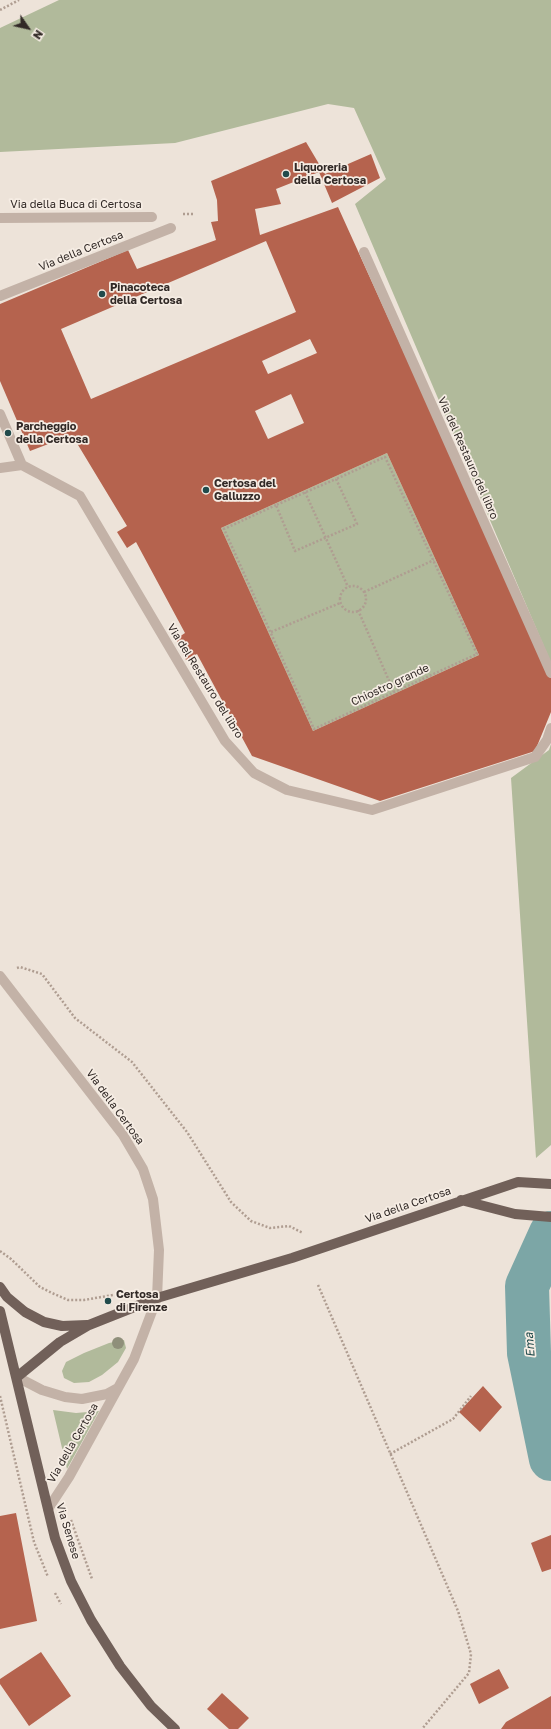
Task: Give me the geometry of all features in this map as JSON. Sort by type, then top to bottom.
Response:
[{"type":"main road","name":"Via della Certosa","points":[[17,1377],[60,1342],[89,1325],[157,1298],[292,1258],[518,1182],[551,1184]]},
{"type":"main road","name":"Via della Certosa","points":[[461,1200],[515,1214],[551,1217]]},
{"type":"main road","name":"Via della Certosa","points":[[0,1287],[7,1297],[25,1312],[44,1322],[62,1326],[89,1325]]},
{"type":"main road","name":"Via Senese","points":[[0,1312],[55,1538],[71,1581],[91,1620],[120,1666],[150,1706],[175,1729]]},
{"type":"street","name":"Via della Buca di Certosa","points":[[0,218],[152,217]]},
{"type":"street","name":"Via della Certosa","points":[[0,296],[171,228]]},
{"type":"street","name":"Via del Restauro del libro","points":[[364,252],[551,673]]},
{"type":"street","points":[[0,414],[22,466],[0,468]]},
{"type":"street","name":"Via del Restauro del libro","points":[[22,466],[80,496],[225,741],[254,772],[287,790],[372,810],[535,757],[547,740],[551,728]]},
{"type":"street","name":"Via della Certosa","points":[[0,976],[123,1135],[143,1169],[153,1199],[157,1227],[159,1250],[157,1298],[134,1359],[69,1477],[48,1509]]},
{"type":"street","name":"Via della Certosa","points":[[17,1377],[42,1390],[65,1397],[82,1399],[106,1394],[118,1388]]},
{"type":"path","points":[[0,10],[19,0]]},
{"type":"path","name":"Chiostro grande","points":[[276,505],[224,529],[314,729],[477,654],[385,456],[336,478]]},
{"type":"path","points":[[336,478],[357,524],[295,551],[276,505],[305,492],[336,478]]},
{"type":"path","points":[[305,492],[348,587]]},
{"type":"path","points":[[364,592],[434,560]]},
{"type":"path","points":[[348,587],[356,587],[364,592],[365,602],[358,610],[347,611],[340,603],[341,593],[348,587]]},
{"type":"path","points":[[271,632],[340,603]]},
{"type":"path","points":[[358,610],[394,692]]},
{"type":"path","points":[[13,970],[20,967],[42,974],[75,1018],[132,1062],[187,1132],[231,1202],[251,1221],[270,1228],[289,1226],[303,1233]]},
{"type":"path","points":[[0,1251],[11,1259],[40,1287],[52,1294],[68,1300],[119,1296],[133,1307]]},
{"type":"path","points":[[318,1285],[458,1611],[471,1654],[469,1672],[422,1729]]},
{"type":"path","points":[[390,1454],[453,1419],[470,1396]]},
{"type":"path","points":[[70,1519],[94,1584]]},
{"type":"green space","points":[[59,0],[551,0],[551,663],[355,204],[386,179],[354,108],[328,104],[175,143],[0,152],[0,28]]},
{"type":"green space","points":[[387,453],[479,655],[313,731],[221,528]]},
{"type":"green space","points":[[551,744],[551,1145],[536,1158],[511,778],[549,750]]},
{"type":"green space","points":[[124,1340],[126,1348],[118,1362],[102,1375],[89,1382],[74,1383],[64,1378],[62,1371],[66,1362],[109,1343]]},
{"type":"green space","points":[[53,1410],[76,1413],[99,1411],[67,1469]]},
{"type":"building","name":"Certosa del Galluzzo","points":[[306,142],[325,174],[371,154],[380,178],[332,203],[319,172],[276,189],[281,204],[255,209],[260,235],[338,207],[551,677],[551,712],[535,751],[380,801],[252,756],[197,654],[186,660],[176,639],[185,633],[136,542],[127,548],[117,532],[127,526],[72,435],[30,451],[0,381],[0,304],[128,250],[137,269],[216,240],[211,222],[218,221],[217,200],[211,181]],"holes":[[[266,241],[296,312],[91,399],[61,329]],[[310,339],[317,353],[268,374],[262,361]],[[291,394],[304,423],[268,439],[255,411]],[[387,453],[479,655],[313,731],[221,528]]]},
{"type":"building","points":[[483,1386],[502,1407],[480,1432],[459,1412]]},
{"type":"building","points":[[16,1513],[37,1621],[0,1629],[0,1516]]},
{"type":"building","points":[[551,1535],[551,1569],[542,1572],[531,1543]]},
{"type":"building","points":[[41,1652],[71,1696],[29,1726],[0,1684],[0,1679]]},
{"type":"building","points":[[499,1669],[509,1688],[479,1704],[470,1684]]},
{"type":"building","points":[[222,1693],[249,1718],[238,1729],[229,1729],[207,1709]]},
{"type":"building","points":[[551,1696],[551,1729],[501,1729],[506,1722]]},
{"type":"waterway","name":"Ema","points":[[551,1233],[527,1286],[529,1353],[551,1459]]},
{"type":"place","name":"Liquoreria della Certosa","points":[[286,174]]},
{"type":"place","name":"Pinacoteca della Certosa","points":[[102,294]]},
{"type":"place","name":"Parcheggio della Certosa","points":[[8,433]]},
{"type":"place","name":"Certosa del Galluzzo","points":[[206,490]]},
{"type":"place","name":"Certosa di Firenze","points":[[108,1301]]}]
